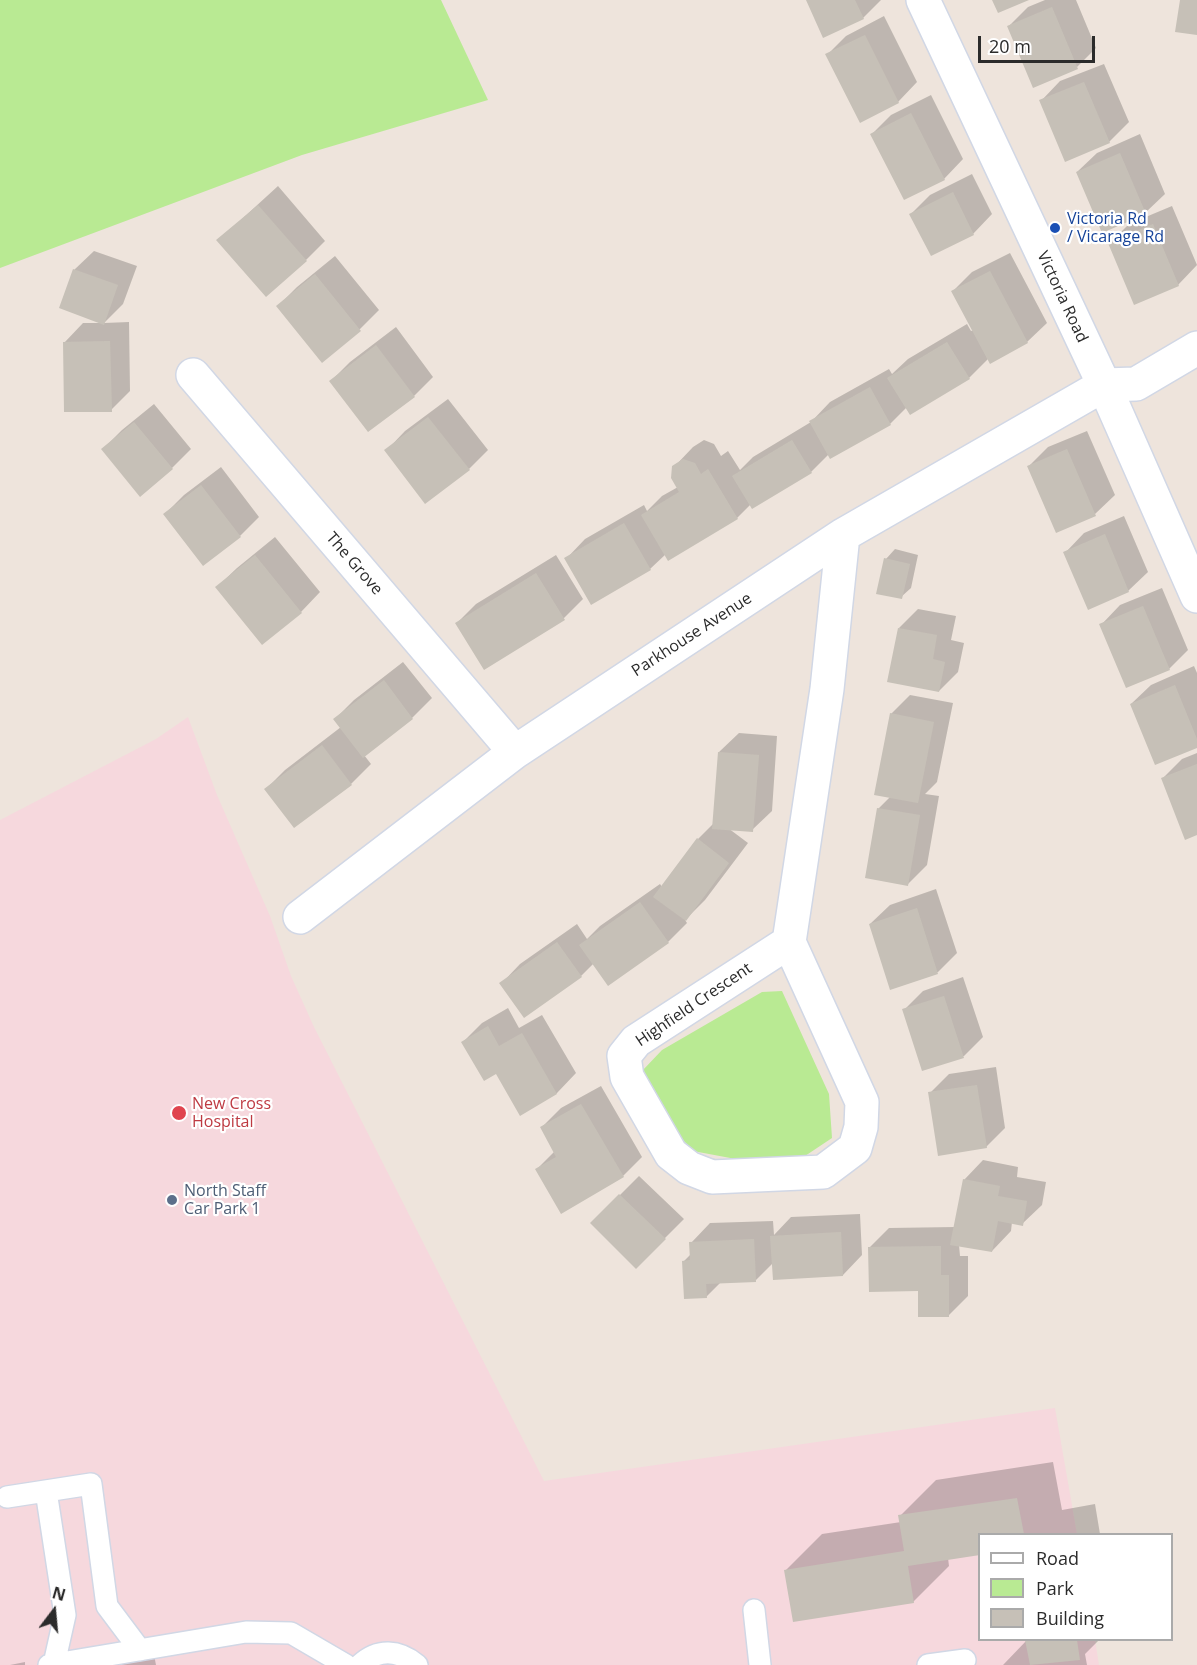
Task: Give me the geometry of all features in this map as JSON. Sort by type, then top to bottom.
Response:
[{"type":"street","name":"Victoria Road","points":[[923,0],[1104,385],[1197,596]]},
{"type":"street","points":[[1104,385],[1136,384],[1197,348]]},
{"type":"street","name":"The Grove","points":[[193,375],[515,752]]},
{"type":"street","name":"Parkhouse Avenue","points":[[300,917],[515,752],[843,535],[1104,385]]},
{"type":"street","points":[[789,942],[827,689],[843,535]]},
{"type":"street","name":"Highfield Crescent","points":[[789,942],[862,1102],[861,1127],[855,1148],[823,1172],[712,1177],[689,1168],[671,1154],[627,1077],[624,1056],[636,1041],[789,942]]},
{"type":"lane","points":[[7,1497],[91,1484],[107,1606],[140,1650]]},
{"type":"lane","points":[[46,1491],[65,1616],[52,1664],[246,1632],[291,1633],[346,1665]]},
{"type":"lane","points":[[754,1610],[760,1665]]},
{"type":"lane","points":[[360,1665],[371,1656],[383,1653],[395,1653],[408,1658],[417,1665]]},
{"type":"lane","points":[[928,1665],[965,1660]]},
{"type":"shaded area","name":"New Cross Hospital","points":[[188,717],[217,795],[270,916],[291,976],[314,1027],[544,1481],[1055,1408],[1077,1533],[978,1533],[978,1641],[1095,1641],[1099,1665],[0,1665],[0,820],[156,739]]},
{"type":"green space","points":[[0,0],[441,0],[488,100],[302,155],[0,268]]},
{"type":"green space","points":[[782,991],[829,1094],[832,1138],[805,1156],[757,1163],[693,1151],[668,1124],[643,1070],[662,1050],[762,992]]},
{"type":"building","points":[[806,0],[855,0],[864,19],[823,38]]},
{"type":"building","points":[[992,0],[1029,0],[998,13]]},
{"type":"building","points":[[1180,0],[1197,0],[1197,35],[1175,32]]},
{"type":"building","points":[[1052,7],[1078,69],[1033,88],[1007,26]]},
{"type":"building","points":[[865,35],[899,103],[860,123],[825,54]]},
{"type":"building","points":[[1084,82],[1110,143],[1065,162],[1039,100]]},
{"type":"building","points":[[911,113],[945,180],[904,200],[870,134]]},
{"type":"building","points":[[1120,153],[1146,214],[1102,233],[1076,172]]},
{"type":"building","points":[[953,192],[974,235],[931,256],[909,214]]},
{"type":"building","points":[[258,205],[307,261],[266,297],[216,240]]},
{"type":"building","points":[[1153,224],[1179,286],[1134,305],[1108,243]]},
{"type":"building","points":[[73,269],[118,285],[104,325],[59,308]]},
{"type":"building","points":[[990,271],[1028,343],[990,364],[951,291]]},
{"type":"building","points":[[315,274],[361,331],[322,363],[276,306]]},
{"type":"building","points":[[110,341],[112,412],[64,412],[63,342]]},
{"type":"building","points":[[947,342],[970,379],[910,415],[887,378]]},
{"type":"building","points":[[376,345],[415,397],[368,432],[329,381]]},
{"type":"building","points":[[870,387],[891,425],[830,459],[809,421]]},
{"type":"building","points":[[428,417],[470,470],[425,504],[384,450]]},
{"type":"building","points":[[134,422],[173,469],[140,497],[101,449]]},
{"type":"building","points":[[792,440],[812,473],[752,509],[732,476]]},
{"type":"building","points":[[1067,449],[1096,516],[1056,533],[1027,466]]},
{"type":"building","points":[[683,459],[695,463],[701,474],[708,469],[738,519],[668,561],[641,515],[679,492],[671,478],[672,466]]},
{"type":"building","points":[[201,485],[241,537],[203,566],[163,514]]},
{"type":"building","points":[[624,523],[651,570],[591,605],[564,558]]},
{"type":"building","points":[[1105,534],[1129,592],[1088,610],[1063,552]]},
{"type":"building","points":[[255,555],[302,613],[262,645],[215,587]]},
{"type":"building","points":[[884,558],[910,564],[902,599],[876,594]]},
{"type":"building","points":[[536,573],[565,620],[484,670],[455,623]]},
{"type":"building","points":[[1143,606],[1170,670],[1126,688],[1099,624]]},
{"type":"building","points":[[898,628],[937,635],[933,659],[945,662],[939,692],[887,682]]},
{"type":"building","points":[[384,680],[413,719],[363,758],[333,719]]},
{"type":"building","points":[[1175,685],[1197,739],[1197,748],[1155,765],[1130,704]]},
{"type":"building","points":[[890,713],[934,722],[918,803],[874,795]]},
{"type":"building","points":[[322,745],[352,785],[294,828],[264,789]]},
{"type":"building","points":[[718,752],[759,755],[753,832],[712,829]]},
{"type":"building","points":[[1197,764],[1197,835],[1185,840],[1161,778]]},
{"type":"building","points":[[877,808],[920,815],[908,886],[865,878]]},
{"type":"building","points":[[697,838],[729,863],[686,921],[653,897]]},
{"type":"building","points":[[640,902],[669,943],[608,986],[579,945]]},
{"type":"building","points":[[917,908],[938,974],[890,990],[869,924]]},
{"type":"building","points":[[557,942],[582,977],[524,1018],[499,983]]},
{"type":"building","points":[[944,996],[964,1058],[922,1071],[902,1009]]},
{"type":"building","points":[[488,1026],[499,1046],[522,1033],[557,1094],[520,1116],[496,1074],[484,1081],[461,1042]]},
{"type":"building","points":[[977,1085],[987,1148],[938,1156],[928,1092]]},
{"type":"building","points":[[581,1104],[624,1177],[561,1214],[535,1169],[556,1157],[540,1127]]},
{"type":"building","points":[[963,1179],[1000,1186],[998,1196],[1027,1201],[1023,1226],[998,1221],[992,1252],[950,1245]]},
{"type":"building","points":[[619,1194],[666,1239],[636,1269],[590,1223]]},
{"type":"building","points":[[841,1232],[843,1276],[773,1280],[770,1236]]},
{"type":"building","points":[[754,1239],[756,1282],[706,1284],[707,1298],[684,1299],[682,1261],[690,1260],[689,1242]]},
{"type":"building","points":[[941,1246],[941,1275],[949,1275],[949,1317],[918,1317],[918,1291],[869,1292],[868,1247]]},
{"type":"building","points":[[1017,1498],[1024,1533],[978,1533],[978,1555],[908,1566],[914,1603],[793,1622],[784,1570],[904,1551],[898,1515]]},
{"type":"building","points":[[1025,1641],[1077,1641],[1080,1660],[1030,1665]]},
{"type":"place","name":"Victoria Rd / Vicarage Rd","points":[[1055,228]]},
{"type":"place","name":"New Cross Hospital","points":[[179,1113]]},
{"type":"place","name":"North Staff Car Park 1","points":[[172,1200]]}]
